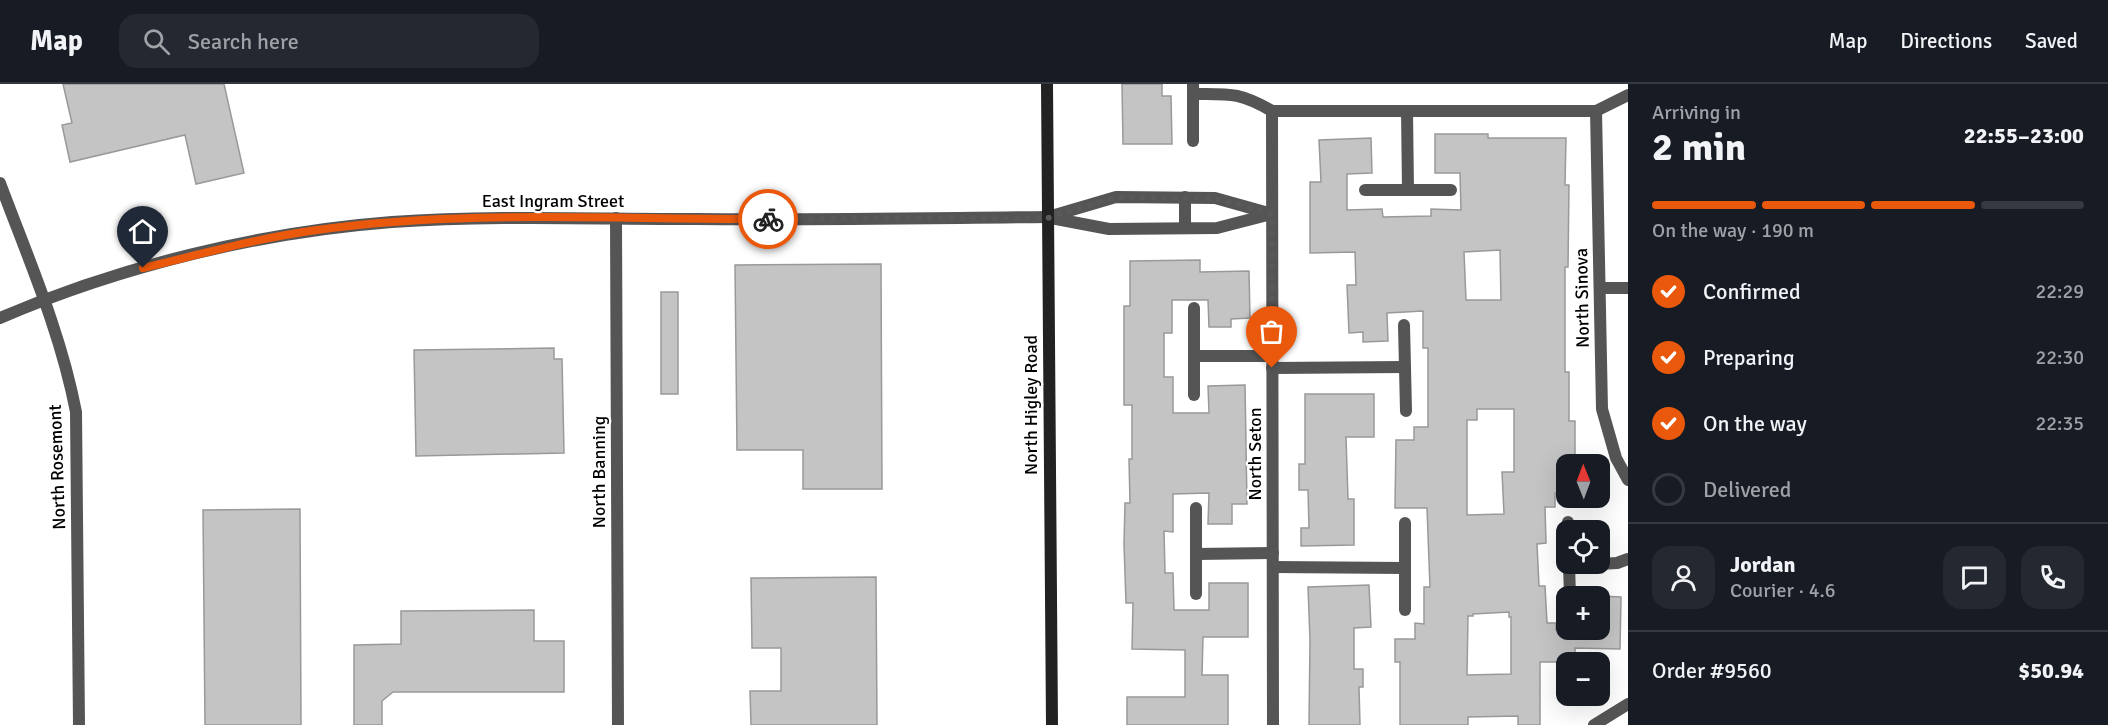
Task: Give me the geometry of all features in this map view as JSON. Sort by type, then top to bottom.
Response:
[{"type":"main road","name":"North Higley Road","points":[[1047,84],[1052,725]]},
{"type":"street","points":[[1193,141],[1193,89],[1249,98],[1272,111],[1596,111],[1628,95]]},
{"type":"street","name":"North Seton","points":[[1272,111],[1273,725]]},
{"type":"street","points":[[1407,111],[1408,190]]},
{"type":"street","name":"North Sinova","points":[[1596,111],[1602,409],[1616,458],[1628,480]]},
{"type":"street","name":"North Rosemont","points":[[0,183],[69,374],[76,412],[79,725]]},
{"type":"street","points":[[1365,190],[1451,190]]},
{"type":"street","name":"East Ingram Street","points":[[1048,218],[1116,197],[1215,198],[1272,214]]},
{"type":"street","points":[[1185,197],[1185,228]]},
{"type":"street","name":"East Ingram Street","points":[[0,318],[44,300],[143,268],[238,244],[316,230],[392,222],[616,218],[1048,218],[1109,229],[1217,228],[1272,214]]},
{"type":"street","name":"North Banning","points":[[616,218],[618,725]]},
{"type":"street","points":[[1600,288],[1628,288]]},
{"type":"street","points":[[1194,308],[1194,394]]},
{"type":"street","points":[[1404,325],[1406,411]]},
{"type":"street","points":[[1194,356],[1272,362],[1405,366]]},
{"type":"street","points":[[1196,508],[1196,594]]},
{"type":"street","points":[[1405,523],[1405,610]]},
{"type":"street","points":[[1196,554],[1273,553]]},
{"type":"street","points":[[1610,563],[1628,559]]},
{"type":"street","points":[[1273,567],[1405,568]]},
{"type":"street","points":[[1594,725],[1628,704]]},
{"type":"building","points":[[63,84],[224,84],[244,173],[196,184],[185,135],[70,162],[62,125],[72,123]]},
{"type":"building","points":[[1122,84],[1162,84],[1162,96],[1171,96],[1172,144],[1123,144]]},
{"type":"building","points":[[1435,134],[1488,134],[1488,138],[1566,138],[1565,185],[1569,185],[1568,267],[1565,267],[1565,372],[1569,372],[1569,421],[1575,421],[1575,454],[1556,454],[1555,507],[1545,507],[1546,543],[1537,544],[1539,586],[1545,586],[1547,623],[1556,623],[1556,640],[1610,640],[1610,596],[1621,597],[1620,649],[1575,648],[1575,652],[1556,652],[1556,662],[1540,662],[1540,725],[1518,725],[1518,716],[1468,717],[1468,725],[1400,725],[1400,662],[1395,662],[1395,639],[1415,639],[1415,623],[1424,624],[1424,587],[1430,587],[1427,508],[1395,508],[1396,440],[1414,440],[1414,427],[1428,427],[1428,348],[1423,348],[1423,311],[1387,313],[1388,341],[1363,342],[1363,332],[1349,333],[1347,285],[1356,285],[1355,252],[1310,253],[1310,182],[1321,182],[1319,140],[1371,138],[1372,173],[1347,174],[1347,210],[1382,209],[1383,217],[1431,216],[1431,209],[1461,210],[1460,173],[1435,173]],"holes":[[[1500,250],[1501,300],[1466,300],[1464,252]],[[1477,409],[1514,409],[1514,472],[1502,472],[1504,514],[1467,515],[1467,420],[1477,420]],[[1509,612],[1509,617],[1511,617],[1511,674],[1467,675],[1468,616]]]},
{"type":"building","points":[[1200,260],[1200,272],[1249,271],[1250,318],[1231,319],[1231,327],[1209,327],[1208,300],[1172,300],[1172,333],[1164,333],[1164,377],[1173,377],[1173,413],[1209,413],[1208,386],[1245,385],[1247,504],[1232,504],[1232,524],[1208,524],[1209,493],[1173,494],[1173,532],[1164,531],[1165,573],[1173,573],[1174,610],[1209,610],[1209,583],[1248,583],[1248,637],[1203,637],[1202,675],[1228,675],[1228,725],[1127,725],[1127,697],[1185,697],[1185,650],[1132,649],[1133,603],[1126,603],[1125,503],[1130,503],[1129,459],[1132,459],[1132,405],[1124,405],[1124,306],[1130,306],[1130,261]]},
{"type":"building","points":[[881,264],[882,489],[803,489],[803,450],[737,450],[735,265]]},
{"type":"building","points":[[661,292],[678,292],[678,394],[661,394]]},
{"type":"building","points":[[554,348],[554,359],[562,359],[564,453],[416,456],[414,350]]},
{"type":"building","points":[[1305,394],[1374,394],[1374,437],[1346,437],[1348,499],[1354,499],[1354,545],[1301,546],[1301,528],[1309,528],[1308,490],[1299,490],[1299,464],[1305,464]]},
{"type":"building","points":[[300,509],[301,725],[205,725],[203,510]]},
{"type":"building","points":[[876,577],[877,725],[751,725],[750,691],[781,691],[781,648],[752,648],[751,578]]},
{"type":"building","points":[[1369,585],[1371,627],[1354,628],[1354,669],[1363,669],[1363,687],[1359,687],[1360,725],[1309,725],[1308,587]]},
{"type":"building","points":[[534,610],[534,641],[564,641],[564,692],[393,692],[382,701],[382,725],[354,725],[354,645],[401,644],[401,611]]},
{"type":"way so far","points":[[768,219],[1048,218],[1116,197],[1215,198],[1272,214],[1272,368]]},
{"type":"route","points":[[143,268],[238,244],[316,230],[392,222],[489,219],[768,219]]}]
